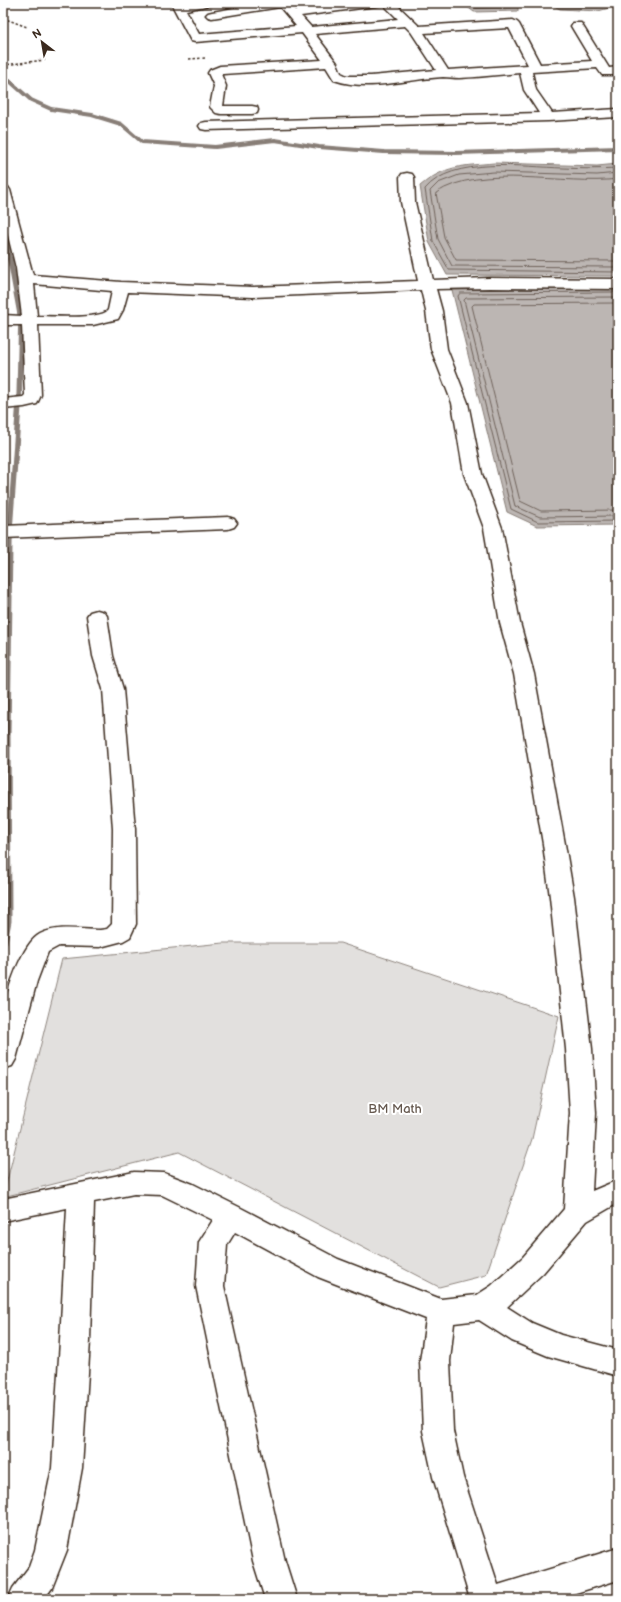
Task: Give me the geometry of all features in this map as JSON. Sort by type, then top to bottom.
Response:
[{"type":"street","points":[[207,3],[178,5],[195,38],[307,30],[513,24],[531,69],[530,90],[548,117]]},
{"type":"street","points":[[212,15],[283,3],[307,30],[331,63],[338,76],[349,80],[404,78],[444,73],[600,64]]},
{"type":"street","points":[[293,14],[378,3]]},
{"type":"street","points":[[388,3],[412,26],[444,73]]},
{"type":"street","points":[[577,26],[606,72],[618,71]]},
{"type":"street","points":[[266,110],[217,109],[216,107],[220,86],[214,73],[220,70],[331,63]]},
{"type":"street","points":[[206,126],[548,117],[618,113]]},
{"type":"street","points":[[407,178],[408,202],[434,311],[439,349],[460,403],[473,474],[493,528],[510,623],[524,674],[554,844],[562,897],[576,1018],[583,1106],[577,1213]]},
{"type":"street","points":[[3,190],[26,279],[18,320],[33,395],[31,400],[13,403]]},
{"type":"street","points":[[26,279],[121,286],[253,292],[489,283],[618,284]]},
{"type":"street","points":[[18,320],[93,320],[110,317],[114,313],[121,286]]},
{"type":"street","points":[[3,532],[228,523]]},
{"type":"street","points":[[3,1059],[34,952],[40,945],[49,940],[61,937],[104,938],[114,936],[122,931],[124,924],[124,829],[113,689],[103,656],[97,616]]},
{"type":"street","points":[[3,1210],[134,1183],[164,1184],[231,1216],[328,1268],[441,1312],[483,1307],[501,1295],[532,1265],[577,1213],[618,1191]]},
{"type":"street","points":[[24,1599],[41,1576],[51,1550],[67,1468],[75,1341],[81,1193]]},
{"type":"street","points":[[231,1216],[213,1242],[210,1286],[269,1561],[281,1599]]},
{"type":"street","points":[[483,1307],[522,1332],[551,1344],[618,1363]]},
{"type":"street","points":[[441,1312],[435,1361],[438,1430],[451,1484],[486,1599]]},
{"type":"street","points":[[504,1599],[618,1564]]},
{"type":"path","points":[[3,18],[27,27]]},
{"type":"path","points":[[189,59],[207,58]]},
{"type":"path","points":[[3,65],[45,60]]},
{"type":"green space","name":"BM Math","points":[[223,943],[340,943],[559,1016],[532,1139],[486,1275],[439,1287],[179,1152],[3,1197],[62,959]]},
{"type":"water","points":[[462,3],[518,3],[518,11],[474,12]]},
{"type":"water","points":[[548,3],[610,3],[613,7],[598,11],[560,9]]},
{"type":"water","points":[[494,163],[597,166],[618,164],[618,276],[447,275],[429,242],[420,186],[429,179],[446,170],[464,166]]},
{"type":"water","points":[[618,288],[618,525],[537,526],[507,512],[452,290]]},
{"type":"waterway","points":[[3,75],[31,100],[51,109],[92,115],[121,124],[142,142],[215,147],[275,140],[319,147],[384,152],[456,153],[618,148]]},
{"type":"waterway","points":[[3,219],[10,260]]},
{"type":"waterway","points":[[9,597],[10,528],[19,403],[21,319],[10,259]]},
{"type":"waterway","points":[[3,947],[8,921],[7,736],[9,596]]}]
